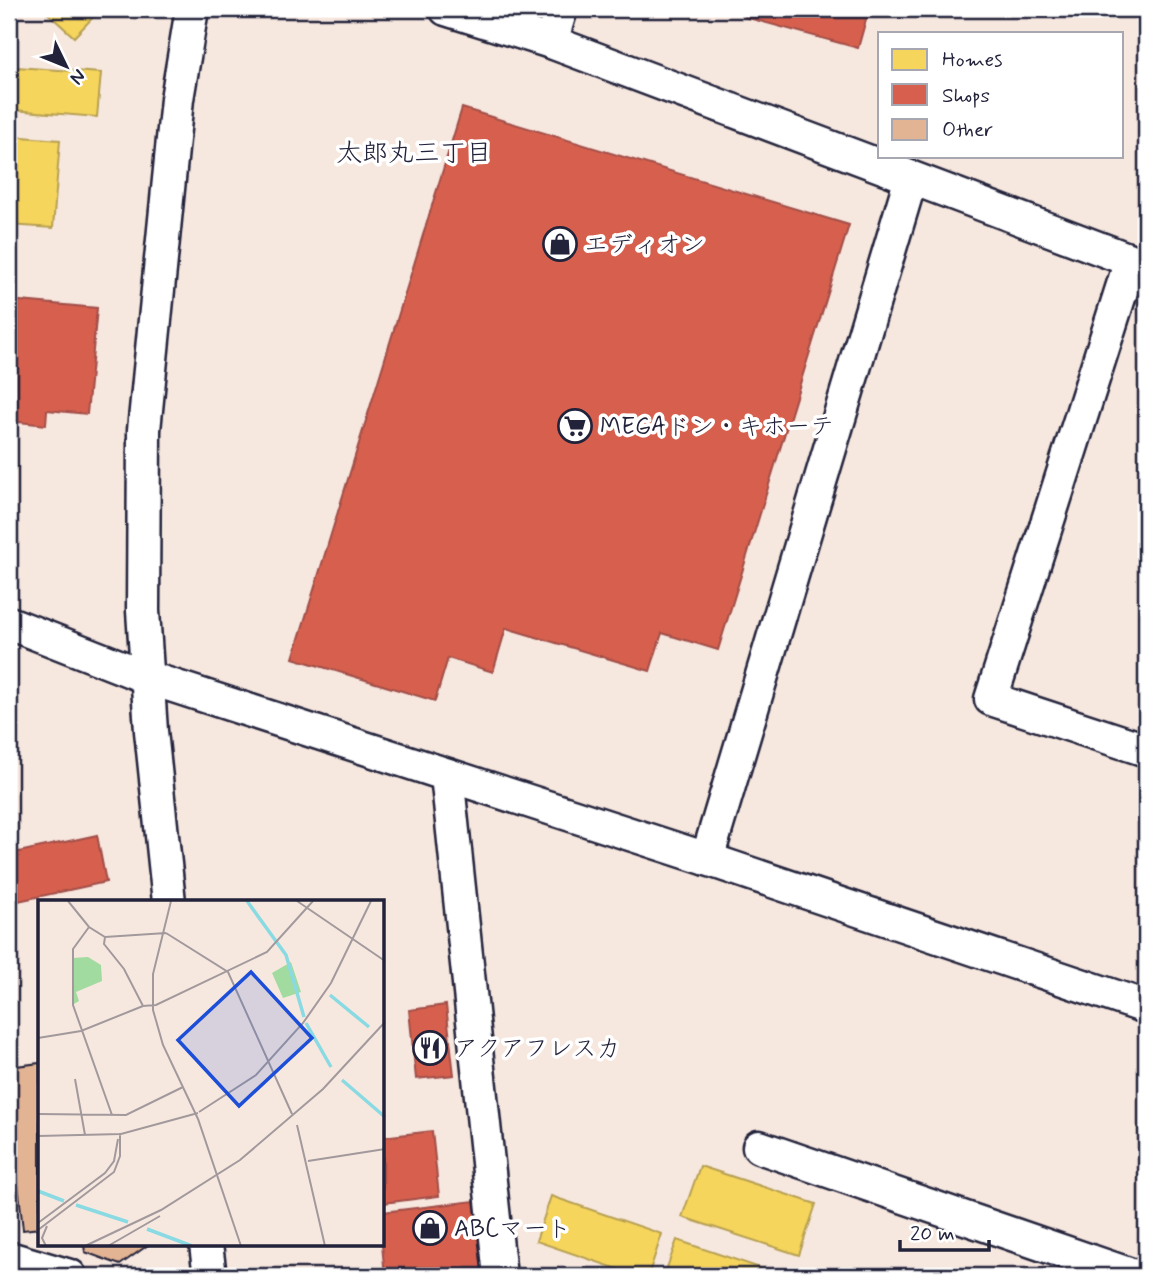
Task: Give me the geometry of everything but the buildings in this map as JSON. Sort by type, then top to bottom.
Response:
[{"type":"street","points":[[169,900],[150,731],[143,611],[144,430],[177,99],[192,9]]},
{"type":"street","points":[[446,9],[551,42],[1138,263],[991,699],[1146,750]]},
{"type":"street","points":[[551,42],[561,9]]},
{"type":"street","points":[[707,859],[911,178]]},
{"type":"street","points":[[9,623],[149,678],[707,859],[1146,1007]]},
{"type":"street","points":[[447,775],[500,1276]]},
{"type":"street","points":[[759,1147],[1064,1265],[1134,1276]]},
{"type":"street","points":[[206,1246],[210,1276]]},
{"type":"street","points":[[9,1258],[70,1276]]},
{"type":"place","name":"エディオン","points":[[560,244]]},
{"type":"place","name":"MEGAドン・キホーテ","points":[[575,426]]},
{"type":"place","name":"アクアフレスカ","points":[[430,1048]]},
{"type":"place","name":"ABCマート","points":[[430,1228]]},
{"type":"district","name":"太郎丸三丁目","points":[[414,152]]}]
